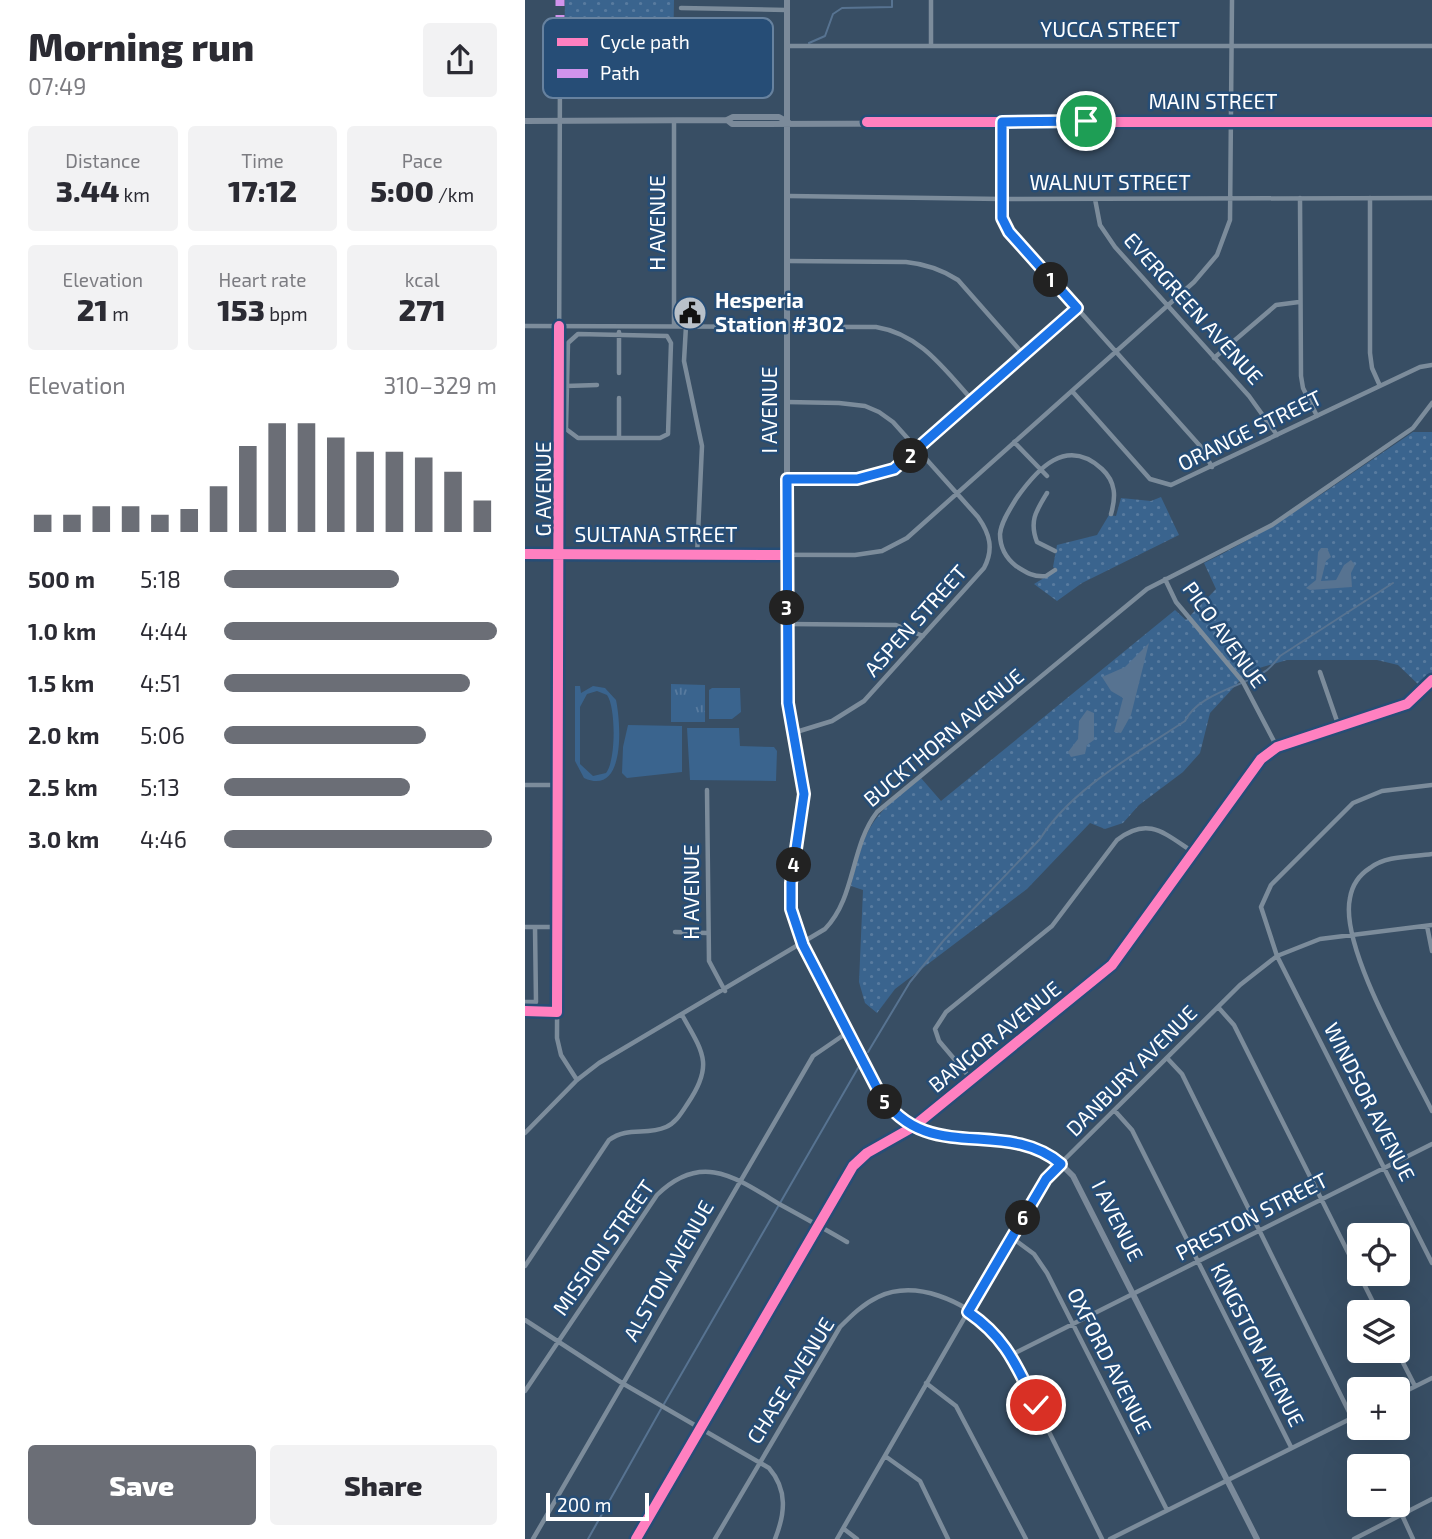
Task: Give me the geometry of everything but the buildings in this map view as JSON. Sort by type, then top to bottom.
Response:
[{"type":"main road","name":"I AVENUE","points":[[787,0],[787,694],[804,794],[790,902],[803,945],[884,1101],[913,1127],[950,1139],[1025,1145],[1043,1151],[1061,1164],[1079,1185],[1258,1539]]},
{"type":"main road","name":"MAIN STREET","points":[[525,121],[727,120],[733,117],[779,117],[788,122],[1432,122]]},
{"type":"street","points":[[931,0],[931,45]]},
{"type":"street","name":"SULTANA STREET","points":[[525,554],[855,555],[891,548],[957,493],[1167,306],[1217,256],[1229,228],[1232,0]]},
{"type":"street","points":[[681,8],[787,10]]},
{"type":"street","name":"YUCCA STREET","points":[[787,46],[1432,46]]},
{"type":"street","name":"G AVENUE","points":[[560,98],[557,1012],[561,1055],[577,1080]]},
{"type":"street","name":"H AVENUE","points":[[674,120],[674,326]]},
{"type":"street","points":[[1002,122],[1002,218],[1009,232],[1201,447],[1212,467]]},
{"type":"street","name":"WALNUT STREET","points":[[789,196],[1002,199],[1432,198]]},
{"type":"street","points":[[1300,198],[1301,376],[1303,388],[1317,416]]},
{"type":"street","points":[[1370,198],[1370,353],[1372,368],[1380,386]]},
{"type":"street","name":"EVERGREEN AVENUE","points":[[1095,199],[1100,225],[1115,247],[1249,396],[1277,435]]},
{"type":"street","points":[[788,261],[906,262],[924,264],[946,272],[958,280],[1024,355]]},
{"type":"street","points":[[1214,358],[1276,305],[1299,302]]},
{"type":"street","points":[[787,479],[875,477],[894,469],[1077,308]]},
{"type":"street","points":[[525,326],[787,326],[876,327],[894,330],[919,343],[973,401]]},
{"type":"street","points":[[619,326],[619,373]]},
{"type":"street","points":[[686,326],[684,360],[702,446],[697,555]]},
{"type":"street","points":[[578,334],[662,334],[671,343],[670,430],[660,438],[578,438],[571,435],[566,429],[567,386],[570,337],[578,334]]},
{"type":"street","name":"ORANGE STREET","points":[[1072,391],[1136,464],[1157,483],[1177,484],[1380,386],[1432,365]]},
{"type":"street","points":[[559,386],[597,385]]},
{"type":"street","points":[[619,398],[619,438]]},
{"type":"street","name":"ASPEN STREET","points":[[787,402],[865,406],[893,422],[988,531],[990,557],[984,568],[879,687],[852,711],[825,724],[793,733]]},
{"type":"street","name":"BUCKTHORN AVENUE","points":[[526,1131],[577,1080],[599,1063],[803,945],[825,929],[838,914],[862,836],[879,810],[1140,595],[1165,579],[1272,525],[1413,428],[1432,403]]},
{"type":"street","points":[[1014,442],[1047,476]]},
{"type":"street","points":[[1055,570],[1046,576],[1027,573],[1006,558],[1000,535],[1014,503],[1041,469],[1051,460],[1065,456],[1082,457],[1101,468],[1111,480],[1115,494],[1111,514]]},
{"type":"street","points":[[1047,493],[1034,514],[1032,530],[1037,542],[1055,551]]},
{"type":"street","name":"PICO AVENUE","points":[[1165,579],[1176,602],[1243,682],[1277,747]]},
{"type":"street","points":[[787,624],[896,625],[923,636]]},
{"type":"street","points":[[1320,672],[1338,724]]},
{"type":"street","name":"BANGOR AVENUE","points":[[636,1539],[853,1166],[867,1153],[913,1127],[1112,965],[1248,774],[1277,747],[1338,724],[1407,704],[1432,680]]},
{"type":"street","points":[[525,785],[559,785]]},
{"type":"street","name":"WINDSOR AVENUE","points":[[1432,785],[1382,791],[1353,803],[1271,885],[1261,906],[1277,956],[1432,1262]]},
{"type":"street","name":"H AVENUE","points":[[707,790],[706,933],[709,961],[725,990]]},
{"type":"street","points":[[972,1080],[939,1041],[935,1029],[946,1012],[1052,926],[1117,840],[1130,830],[1139,827],[1163,832],[1193,852]]},
{"type":"street","points":[[1432,854],[1386,860],[1368,868],[1356,881],[1349,900],[1357,956],[1432,1111]]},
{"type":"street","points":[[1429,925],[1432,951]]},
{"type":"street","name":"DANBURY AVENUE","points":[[837,1539],[1046,1179],[1248,978],[1277,956],[1310,942],[1429,925]]},
{"type":"street","points":[[525,927],[558,927]]},
{"type":"street","points":[[525,1002],[536,1002],[535,927]]},
{"type":"street","points":[[675,933],[706,933]]},
{"type":"street","points":[[1218,1007],[1234,1025],[1372,1300]]},
{"type":"street","points":[[525,1011],[557,1012]]},
{"type":"street","points":[[525,1266],[609,1140],[620,1132],[666,1127],[677,1119],[698,1088],[705,1067],[702,1050],[682,1015]]},
{"type":"street","name":"ALSTON AVENUE","points":[[533,1539],[813,1056],[848,1032]]},
{"type":"street","points":[[1167,1058],[1182,1074],[1347,1408]]},
{"type":"street","name":"KINGSTON AVENUE","points":[[1115,1111],[1132,1130],[1291,1447]]},
{"type":"street","name":"PRESTON STREET","points":[[1011,1355],[1432,1144]]},
{"type":"street","name":"MISSION STREET","points":[[525,1391],[657,1195],[670,1182],[700,1171],[719,1172],[741,1180],[847,1242]]},
{"type":"street","name":"OXFORD AVENUE","points":[[1011,1237],[1034,1254],[1167,1510]]},
{"type":"street","name":"CHASE AVENUE","points":[[715,1539],[840,1327],[858,1310],[879,1297],[901,1290],[918,1290],[935,1294],[993,1329],[1011,1355],[1103,1539]]},
{"type":"street","points":[[525,1320],[622,1383],[759,1462],[777,1477],[783,1495],[782,1519],[775,1539]]},
{"type":"street","points":[[1403,1363],[1415,1386]]},
{"type":"street","points":[[1410,1389],[1432,1378]]},
{"type":"street","points":[[926,1383],[956,1406],[1025,1539]]},
{"type":"street","points":[[1110,1539],[1347,1420]]},
{"type":"street","points":[[885,1456],[920,1482],[948,1539]]},
{"type":"street","points":[[1410,1511],[1432,1499]]},
{"type":"street","points":[[1354,1539],[1398,1517]]},
{"type":"street","points":[[1403,1517],[1413,1539]]},
{"type":"street","points":[[843,1529],[857,1539]]},
{"type":"green space","points":[[565,0],[674,0],[674,18],[565,18]]},
{"type":"green space","points":[[1413,432],[1432,432],[1432,676],[1421,687],[1398,665],[1377,660],[1287,660],[1249,671],[1210,713],[1200,753],[1183,772],[1139,805],[1123,823],[1105,829],[1090,823],[1027,889],[895,989],[877,1013],[865,1003],[859,982],[863,890],[851,886],[867,835],[881,813],[921,778],[941,801],[1175,610],[1186,620],[1216,589],[1204,563],[1285,518]]},
{"type":"green space","points":[[1161,497],[1179,535],[1082,583],[1057,601],[1034,584],[1057,570],[1053,567],[1057,545],[1097,535],[1109,515],[1116,516],[1121,498],[1151,501]]},
{"type":"green space","points":[[671,684],[705,685],[705,722],[671,722]]},
{"type":"green space","points":[[575,686],[580,686],[581,693],[593,686],[605,688],[616,700],[618,711],[618,755],[614,768],[607,777],[598,781],[584,778],[575,761]],"holes":[[[597,691],[607,695],[613,722],[612,757],[606,773],[593,776],[580,764],[580,707],[587,694]]]},
{"type":"green space","points":[[740,688],[741,712],[732,719],[709,719],[709,690]]},
{"type":"green space","points":[[628,725],[682,726],[682,772],[627,778],[622,773],[623,747]]},
{"type":"green space","points":[[687,728],[739,728],[740,746],[774,747],[777,751],[776,781],[690,780]]},
{"type":"shaded area","points":[[1321,548],[1327,548],[1331,557],[1326,561],[1321,581],[1336,580],[1344,565],[1351,560],[1355,565],[1351,573],[1352,587],[1306,588],[1316,580],[1318,552]]},
{"type":"shaded area","points":[[1149,643],[1131,715],[1121,733],[1114,732],[1123,698],[1111,691],[1102,677],[1125,667]]},
{"type":"shaded area","points":[[1087,710],[1094,713],[1094,740],[1087,745],[1085,754],[1071,757],[1068,752],[1078,739],[1079,721]]},
{"type":"waterway","points":[[809,43],[825,36],[833,14],[842,8],[892,7],[892,0]]},
{"type":"waterway","points":[[868,1052],[910,982],[944,940],[1040,839],[1069,804],[1106,773],[1185,721],[1200,704],[1266,671],[1280,656],[1393,583]]},
{"type":"waterway","points":[[664,1404],[858,1068]]},
{"type":"waterway","points":[[588,1539],[661,1409]]},
{"type":"marked path","points":[[560,0],[560,18]]},
{"type":"cycle path","points":[[867,122],[1432,122]]},
{"type":"cycle path","points":[[525,1011],[557,1012],[559,326]]},
{"type":"cycle path","points":[[525,554],[787,555]]},
{"type":"cycle path","points":[[636,1539],[853,1166],[867,1153],[913,1127],[1112,965],[1261,759],[1277,747],[1407,704],[1432,680]]},
{"type":"place","name":"Hesperia Station #302","points":[[690,313]]},
{"type":"route","points":[[1036,1405],[1011,1355],[993,1329],[968,1312],[1046,1179],[1061,1164],[1043,1151],[1014,1142],[950,1139],[933,1135],[913,1127],[899,1116],[880,1094],[794,924],[790,902],[791,883],[802,821],[804,784],[788,703],[787,479],[857,479],[875,477],[894,469],[1077,308],[1009,232],[1002,218],[1002,122],[1086,121]]}]
